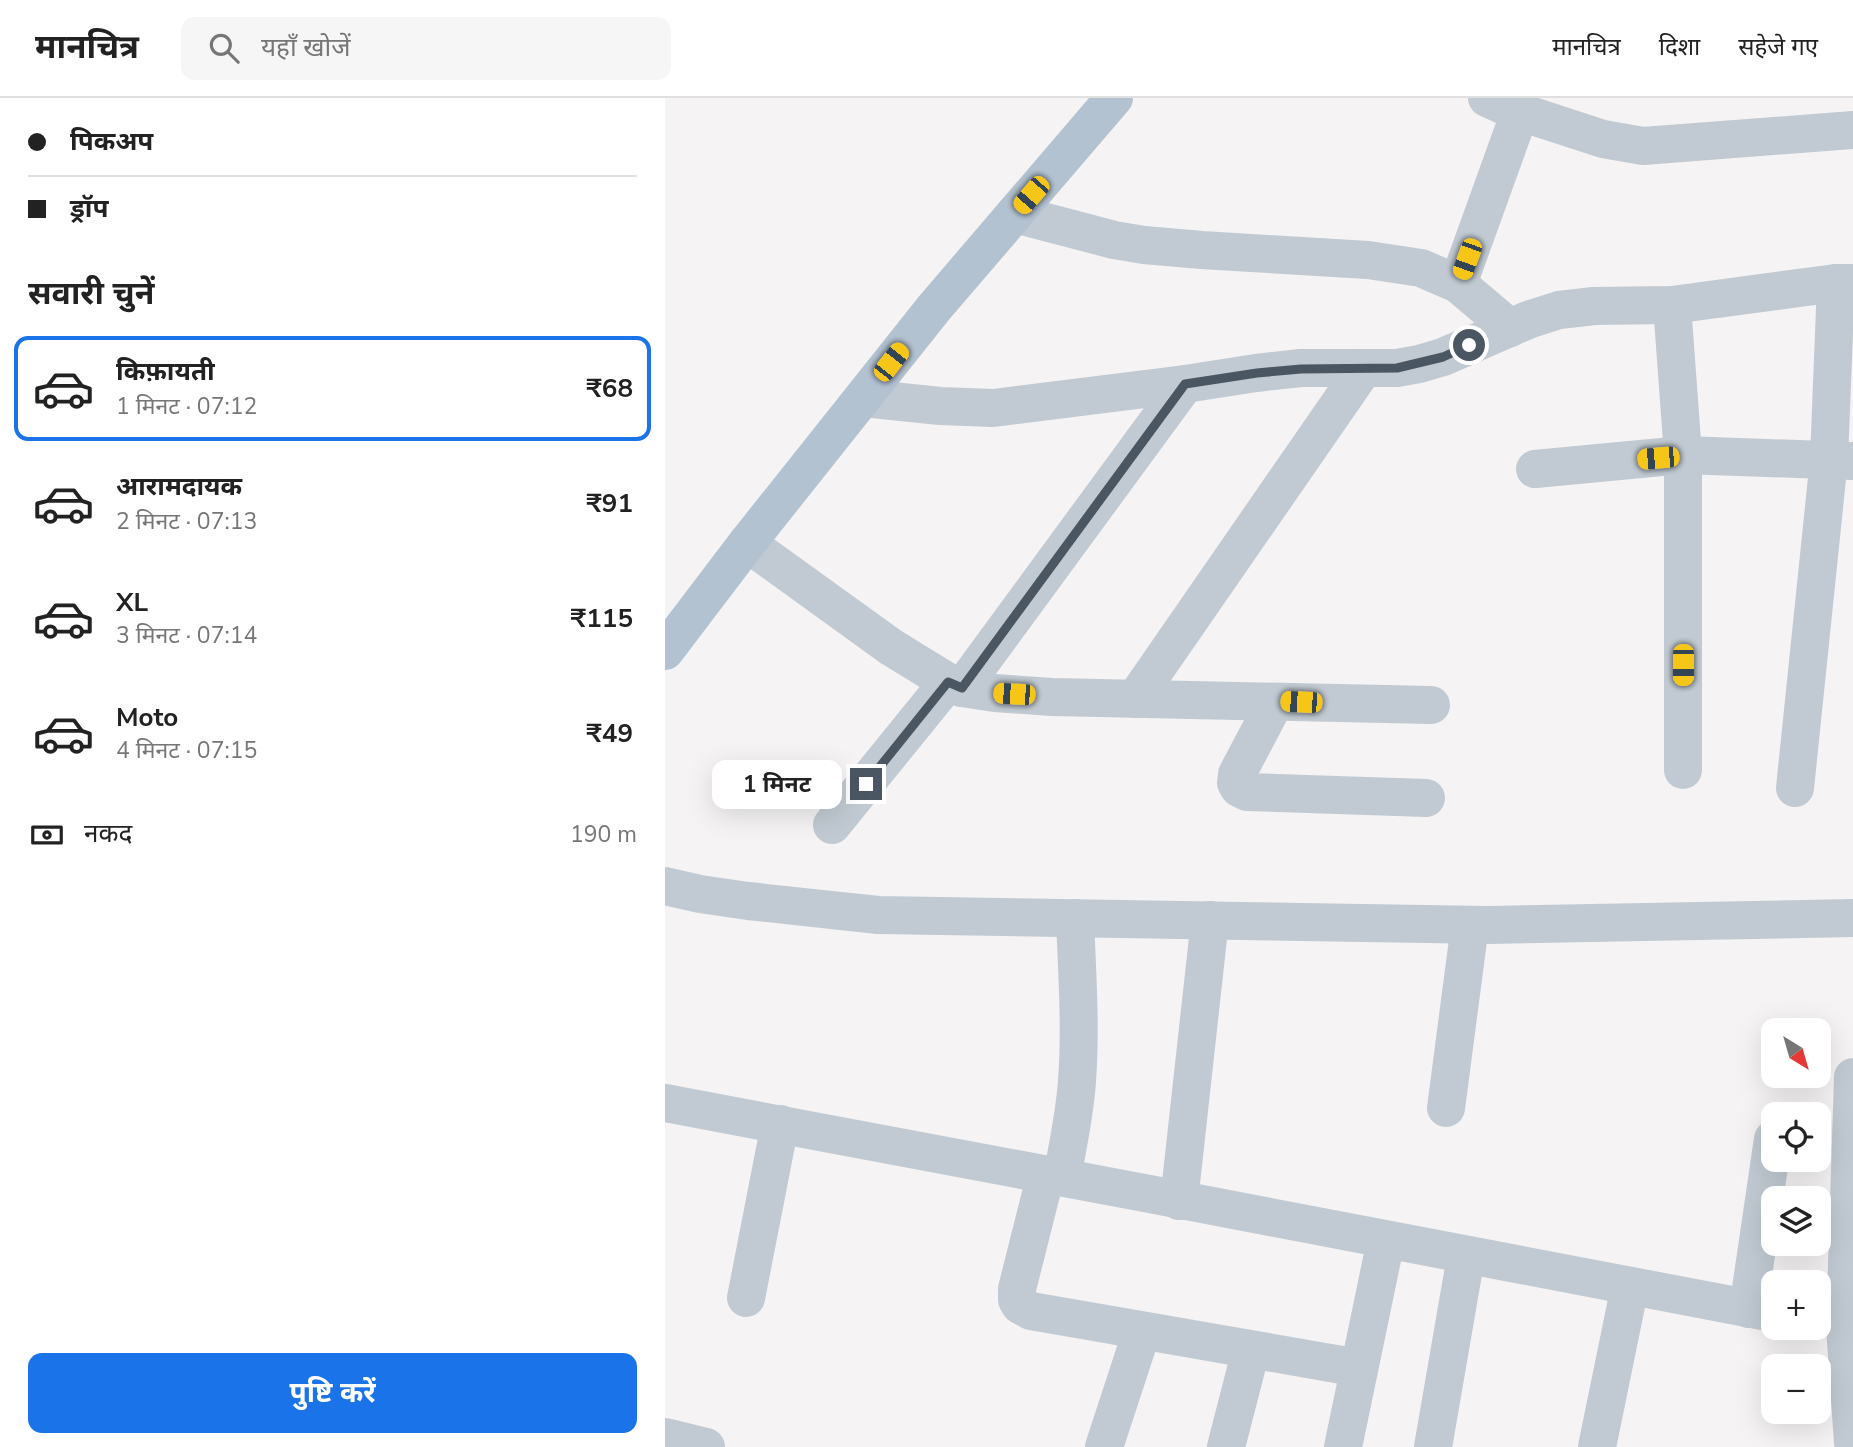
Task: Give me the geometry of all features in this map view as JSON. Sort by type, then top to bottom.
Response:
[{"type":"main road","points":[[665,651],[747,543],[934,308],[1114,98]]},
{"type":"street","points":[[1458,284],[1510,104],[1603,139],[1643,146],[1853,130]]},
{"type":"street","points":[[1015,214],[1114,240],[1144,245],[1368,260],[1421,268],[1458,284],[1510,328]]},
{"type":"street","points":[[863,398],[993,408],[1279,370],[1397,368],[1443,357],[1559,310],[1578,307],[1672,305],[1845,283],[1841,460],[1795,788]]},
{"type":"street","points":[[1672,305],[1683,455],[1683,770]]},
{"type":"street","points":[[1135,699],[1364,368]]},
{"type":"street","points":[[832,825],[955,685],[1185,384]]},
{"type":"street","points":[[1535,469],[1683,455],[1841,460]]},
{"type":"street","points":[[747,543],[891,647],[955,685],[995,693],[1135,699],[1431,705]]},
{"type":"street","points":[[1275,702],[1237,774],[1236,783],[1243,790],[1426,798]]},
{"type":"street","points":[[665,886],[748,901],[878,915],[1470,925],[1853,918]]},
{"type":"street","points":[[1075,918],[1078,1035],[1077,1080],[1072,1120],[1017,1289],[1020,1305],[1031,1311],[1359,1368]]},
{"type":"street","points":[[1179,1201],[1210,920]]},
{"type":"street","points":[[1446,1108],[1470,925]]},
{"type":"street","points":[[1853,1077],[1841,1330],[1853,1443]]},
{"type":"street","points":[[665,1103],[1761,1311]]},
{"type":"street","points":[[746,1298],[780,1124]]},
{"type":"street","points":[[1764,1270],[1771,1172]]},
{"type":"street","points":[[1343,1447],[1386,1240]]},
{"type":"street","points":[[1433,1447],[1465,1256]]},
{"type":"street","points":[[1597,1447],[1630,1286]]},
{"type":"street","points":[[1104,1447],[1142,1331]]},
{"type":"street","points":[[1226,1447],[1251,1350]]},
{"type":"street","points":[[665,1437],[706,1447]]},
{"type":"route","points":[[866,784],[948,682],[962,688],[1185,384],[1301,369],[1397,368],[1443,357],[1469,345]]}]
